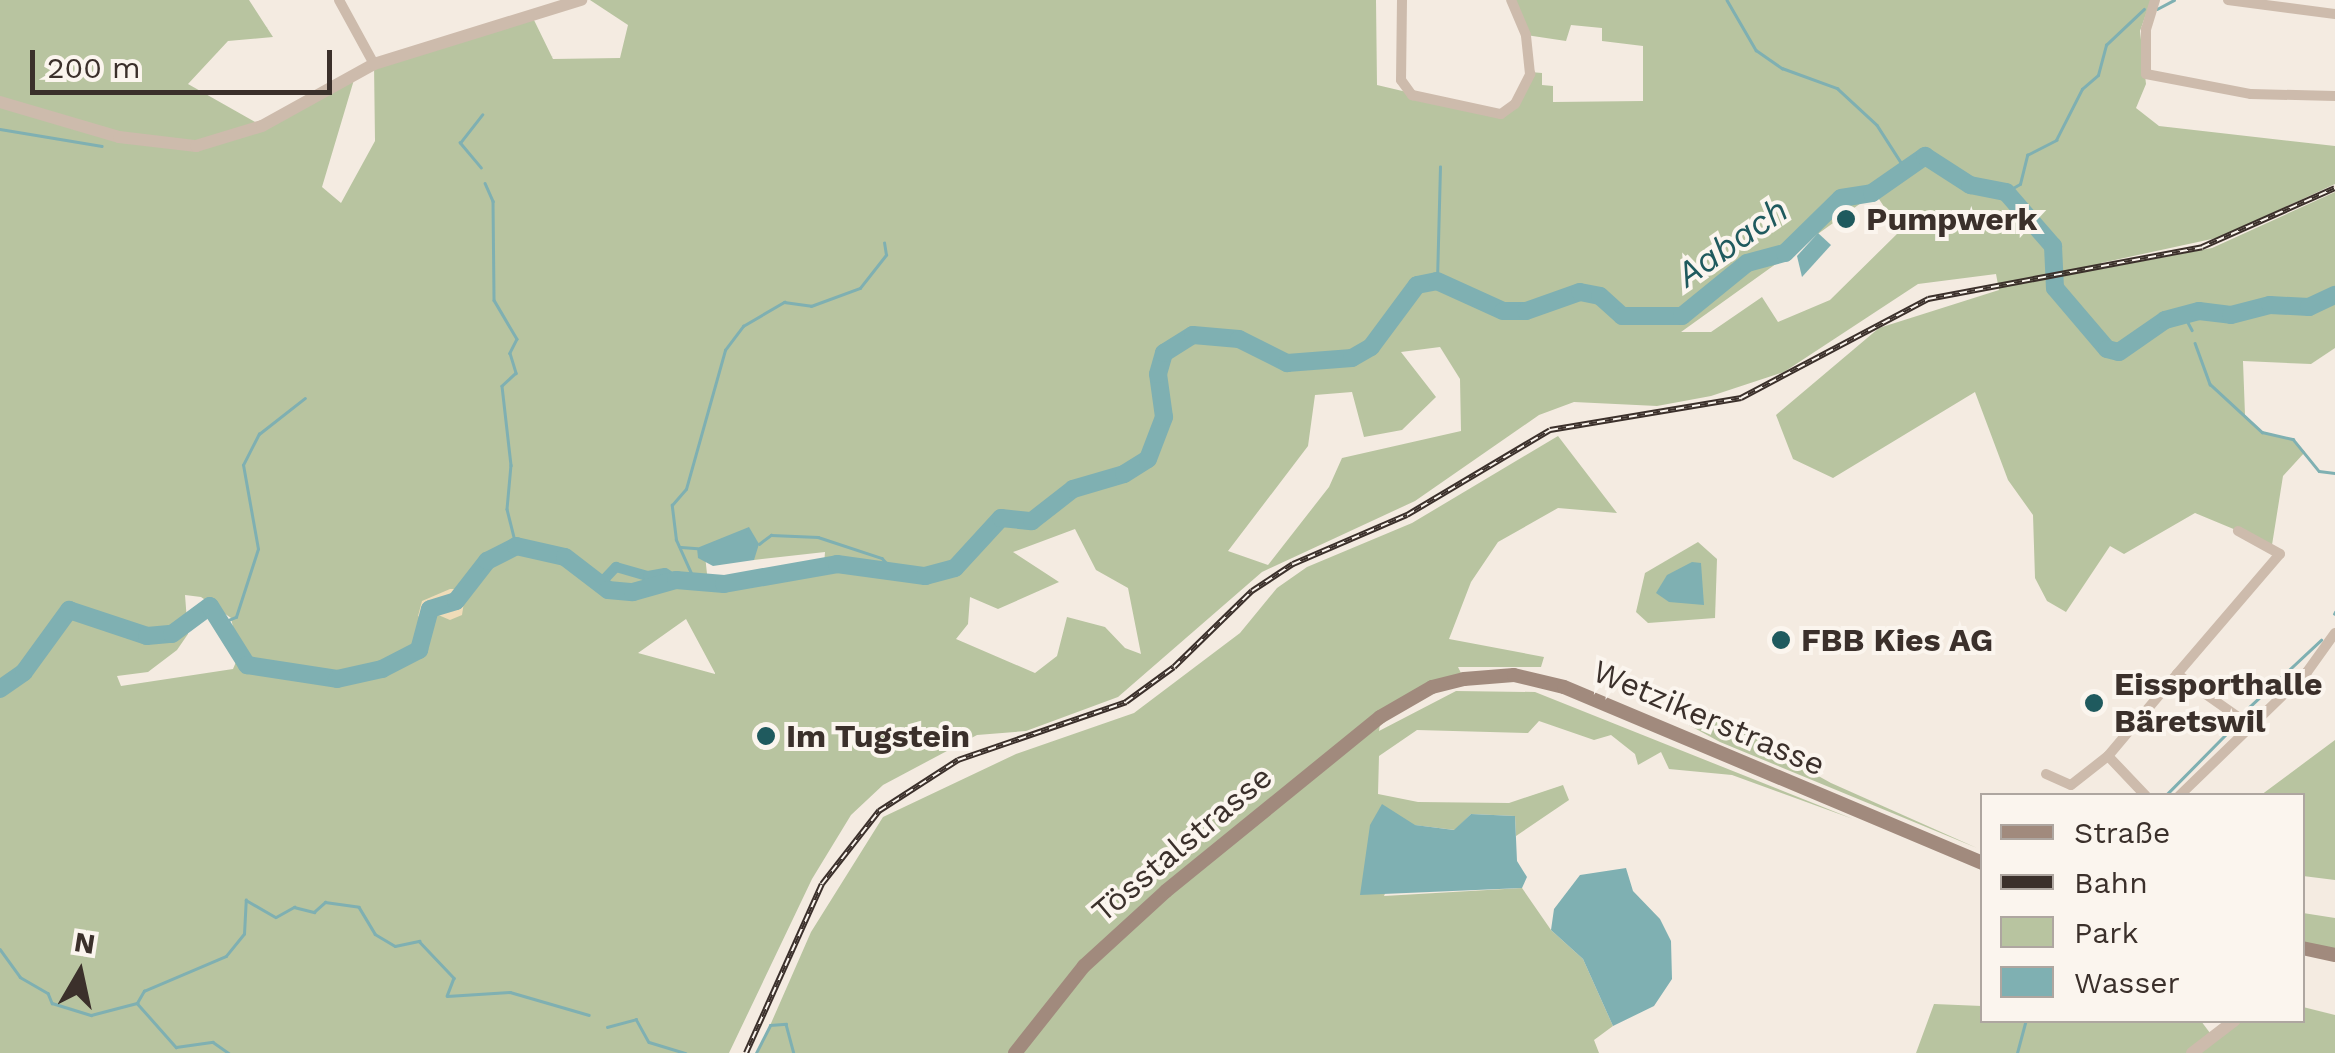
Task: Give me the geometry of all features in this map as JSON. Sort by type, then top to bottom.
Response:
[{"type":"main road","name":"Wetzikerstrasse","points":[[1406,699],[1490,674],[1540,680],[1980,862]]},
{"type":"main road","name":"Tösstalstrasse","points":[[1015,1053],[1119,930],[1406,699]]},
{"type":"main road","points":[[2305,949],[2335,955]]},
{"type":"street","points":[[339,0],[374,64]]},
{"type":"street","points":[[0,102],[120,137],[196,146],[262,126],[374,64],[581,0]]},
{"type":"street","points":[[1402,0],[1401,80],[1412,95],[1500,114],[1528,84],[1529,53],[1510,0]]},
{"type":"street","points":[[2155,0],[2146,28],[2146,74],[2251,94],[2335,96]]},
{"type":"street","points":[[2228,0],[2335,14]]},
{"type":"street","points":[[2046,774],[2071,785],[2108,756],[2280,554],[2238,531]]},
{"type":"street","points":[[2182,793],[2315,663],[2335,634]]},
{"type":"street","points":[[2177,674],[2251,726]]},
{"type":"street","points":[[2108,756],[2143,793]]},
{"type":"street","points":[[2192,1053],[2230,1023]]},
{"type":"green space","points":[[0,0],[249,0],[273,37],[228,41],[188,84],[262,126],[356,73],[322,187],[341,203],[375,141],[374,64],[533,18],[553,59],[620,58],[628,25],[590,0],[1376,0],[1377,85],[1500,114],[1515,104],[1530,72],[1542,73],[1542,85],[1553,86],[1553,102],[1643,101],[1643,46],[1602,41],[1602,28],[1571,25],[1566,41],[1526,35],[1511,0],[2151,0],[2140,31],[2146,84],[2136,108],[2159,126],[2335,146],[2335,184],[2221,237],[2101,263],[2101,269],[2212,248],[2335,192],[2335,348],[2311,364],[2243,361],[2245,415],[2262,432],[2293,439],[2305,452],[2283,476],[2272,545],[2195,513],[2124,554],[2110,546],[2066,612],[2047,601],[2035,578],[2033,515],[2008,480],[1975,392],[1833,478],[1793,459],[1776,415],[1879,328],[1999,290],[1996,274],[1918,284],[1784,372],[1711,396],[1657,406],[1574,402],[1539,415],[1415,501],[1262,572],[1118,697],[1026,731],[977,735],[883,785],[851,815],[812,879],[729,1053],[0,1053]],"holes":[[[1875,193],[1900,231],[1830,300],[1778,322],[1762,297],[1711,332],[1681,332]],[[1440,347],[1460,379],[1461,431],[1342,458],[1329,487],[1268,565],[1228,551],[1308,446],[1315,395],[1352,392],[1364,437],[1402,430],[1436,397],[1401,352]],[[1075,529],[1096,570],[1128,588],[1141,654],[1125,648],[1105,627],[1067,617],[1057,656],[1035,673],[956,639],[968,624],[970,597],[998,609],[1059,582],[1013,552]],[[722,541],[754,560],[825,552],[824,565],[735,585],[708,583],[704,546]],[[185,595],[201,597],[231,618],[239,655],[233,669],[121,686],[117,676],[148,672],[177,650],[188,634]],[[686,619],[715,674],[638,653]]]},
{"type":"green space","points":[[1558,436],[1617,513],[1558,508],[1498,542],[1471,582],[1449,639],[1544,657],[1541,667],[1458,667],[1464,679],[1381,717],[1379,731],[1456,691],[1535,692],[1853,819],[1732,775],[1669,769],[1661,752],[1638,765],[1635,754],[1611,735],[1594,740],[1539,721],[1528,733],[1417,730],[1379,756],[1378,794],[1418,802],[1509,803],[1563,785],[1569,800],[1516,836],[1515,816],[1471,814],[1455,830],[1414,825],[1384,896],[1522,888],[1551,930],[1583,959],[1613,1026],[1594,1040],[1599,1053],[758,1053],[811,932],[883,817],[1016,754],[1134,713],[1240,633],[1277,588],[1307,567],[1412,523]]},
{"type":"green space","points":[[1698,542],[1717,559],[1715,618],[1648,623],[1636,612],[1645,573]]},
{"type":"green space","points":[[1643,680],[1769,738],[1793,762],[1831,783],[1977,848],[1720,742],[1685,723],[1689,717],[1675,701],[1636,686]]},
{"type":"green space","points":[[2335,740],[2335,880],[2305,876],[2305,793],[2264,793]]},
{"type":"green space","points":[[2305,913],[2335,918],[2335,955],[2305,948]]},
{"type":"green space","points":[[1934,1004],[1980,1006],[1980,1023],[2202,1023],[2213,1037],[2232,1023],[2305,1023],[2305,1008],[2335,1015],[2335,1053],[1916,1053]]},
{"type":"sand","points":[[450,589],[466,589],[462,615],[450,620],[436,614],[429,624],[418,616],[422,601]]},
{"type":"water","points":[[1818,233],[1831,245],[1802,277],[1797,256]]},
{"type":"water","points":[[749,527],[759,544],[754,560],[713,566],[698,558],[697,548]]},
{"type":"water","points":[[1692,562],[1701,563],[1704,605],[1669,602],[1656,593],[1667,575]]},
{"type":"water","points":[[1382,804],[1415,825],[1454,830],[1471,814],[1515,816],[1517,861],[1527,877],[1522,888],[1360,895],[1370,825]]},
{"type":"water","points":[[1626,868],[1633,891],[1660,919],[1671,941],[1672,979],[1654,1006],[1613,1026],[1583,959],[1551,930],[1554,909],[1580,875]]},
{"type":"waterway","points":[[1727,0],[1756,50],[1782,68],[1837,88],[1877,125],[1904,167]]},
{"type":"waterway","points":[[2157,9],[2174,0]]},
{"type":"waterway","points":[[2006,192],[2020,184],[2027,155],[2056,140],[2082,89],[2098,75],[2106,45],[2144,9]]},
{"type":"waterway","points":[[481,168],[460,143],[482,115]]},
{"type":"waterway","points":[[0,129],[102,146]]},
{"type":"waterway","name":"Aabach","points":[[0,689],[24,672],[69,610],[147,636],[172,634],[210,606],[247,665],[337,679],[382,669],[419,650],[430,609],[456,601],[487,561],[516,546],[565,557],[608,590],[633,592],[676,580],[724,584],[837,564],[925,576],[955,568],[1001,518],[1032,521],[1073,489],[1124,474],[1148,459],[1164,417],[1158,374],[1164,353],[1193,335],[1239,339],[1287,363],[1352,358],[1371,347],[1417,285],[1437,281],[1503,311],[1526,311],[1580,292],[1600,296],[1622,316],[1682,316],[1747,263],[1785,253],[1841,198],[1872,193],[1925,156],[1970,185],[2006,192],[2053,246],[2055,288],[2107,349],[2119,352],[2165,320],[2199,311],[2231,315],[2270,305],[2309,307],[2335,295]]},
{"type":"waterway","points":[[1437,281],[1440,167]]},
{"type":"waterway","points":[[485,183],[493,201],[494,300],[517,339],[510,353],[516,373],[502,386],[511,465],[507,509],[516,546]]},
{"type":"waterway","points":[[694,580],[676,540],[672,505],[686,489],[725,350],[743,326],[784,302],[811,306],[860,288],[886,255],[884,243]]},
{"type":"waterway","points":[[2184,315],[2192,330]]},
{"type":"waterway","points":[[2195,343],[2210,384],[2262,432],[2293,439],[2319,471],[2335,473]]},
{"type":"waterway","points":[[224,622],[236,617],[258,549],[243,465],[259,434],[305,398]]},
{"type":"waterway","points":[[759,544],[771,535],[818,537],[882,558],[892,569]]},
{"type":"waterway","points":[[681,547],[697,548]]},
{"type":"waterway","points":[[599,585],[616,567],[648,576],[665,573],[676,580]]},
{"type":"waterway","points":[[2245,711],[2321,640]]},
{"type":"waterway","points":[[2168,793],[2236,724]]},
{"type":"waterway","points":[[137,1003],[144,991],[226,956],[244,934],[246,900],[276,917],[294,907],[314,912],[325,902],[359,907],[375,934],[395,946],[419,941],[454,978],[447,996],[510,992],[589,1015]]},
{"type":"waterway","points":[[0,949],[20,977],[48,993],[52,1003],[91,1015],[137,1003],[176,1047],[213,1042],[229,1053]]},
{"type":"waterway","points":[[607,1027],[636,1019],[649,1042],[685,1053]]},
{"type":"waterway","points":[[2017,1053],[2025,1023]]},
{"type":"waterway","points":[[756,1053],[770,1025],[786,1024],[794,1053]]},
{"type":"railway","points":[[746,1053],[822,884],[879,811],[958,760],[1126,702],[1174,667],[1252,591],[1293,564],[1407,515],[1550,430],[1741,398],[1928,299],[2202,247],[2335,188]]},
{"type":"place","name":"Pumpwerk","points":[[1846,219]]},
{"type":"place","name":"FBB Kies AG","points":[[1781,640]]},
{"type":"place","name":"Eissporthalle Bäretswil","points":[[2094,703]]},
{"type":"place","name":"Im Tugstein","points":[[766,736]]}]
